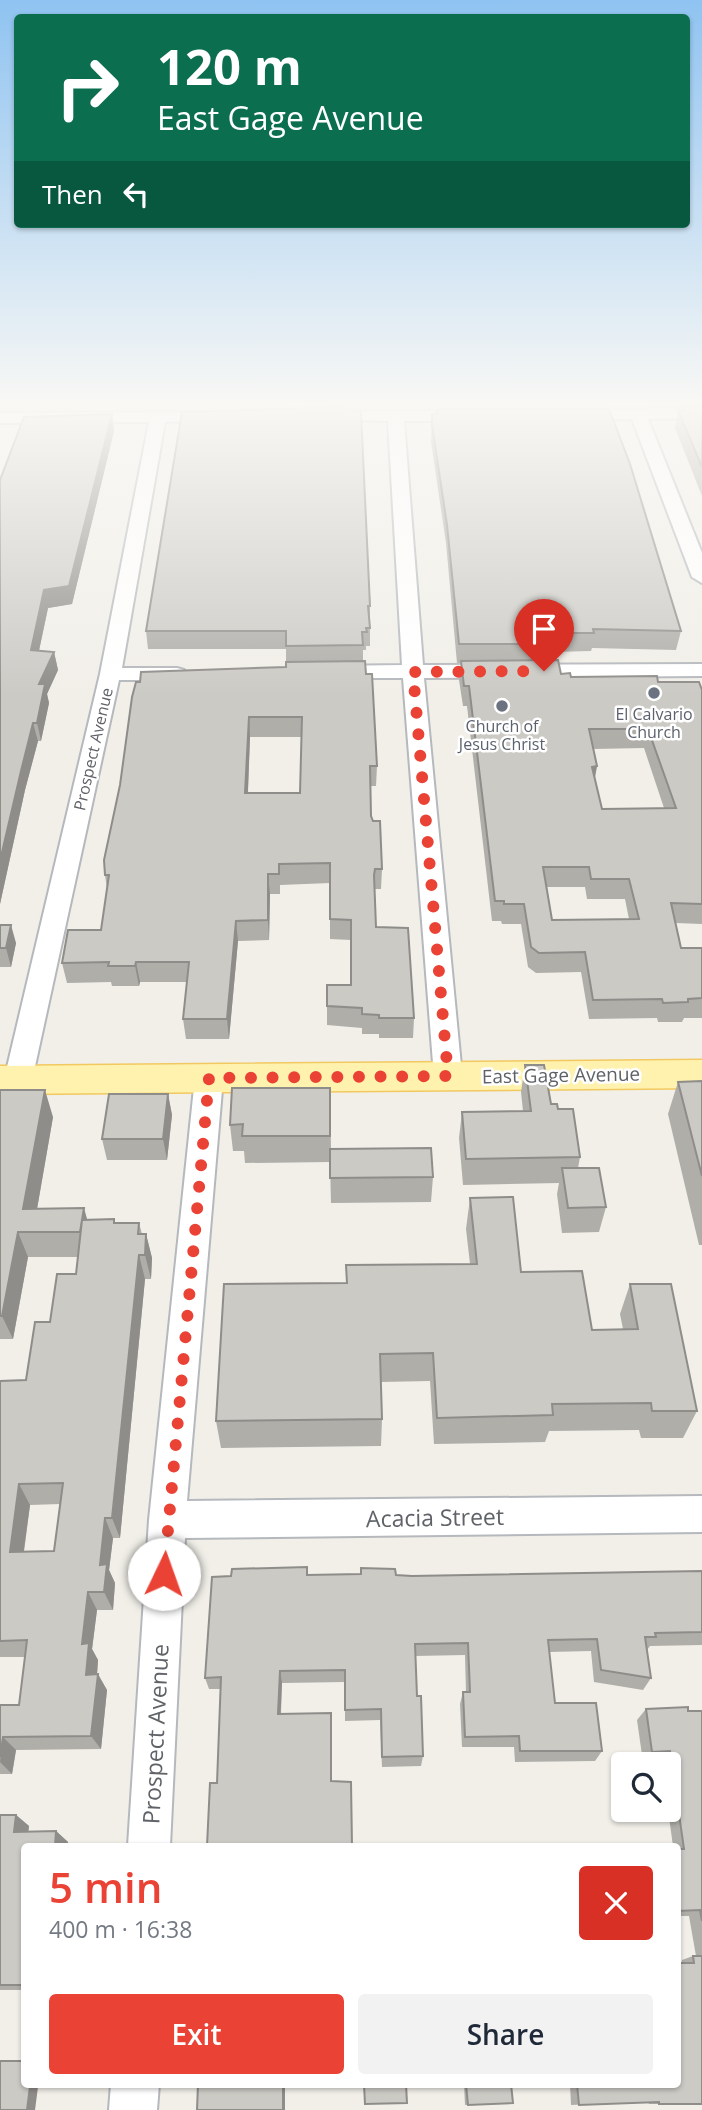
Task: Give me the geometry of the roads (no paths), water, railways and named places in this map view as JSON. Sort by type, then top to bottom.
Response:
[{"type":"main road","name":"East Gage Avenue","points":[[9,1080],[702,1074]]},
{"type":"street","name":"Prospect Avenue","points":[[9,1080],[110,674],[143,499]]},
{"type":"street","points":[[402,499],[413,672],[448,1076]]},
{"type":"street","points":[[672,499],[702,577]]},
{"type":"street","points":[[303,673],[702,670]]},
{"type":"street","points":[[110,674],[192,673]]},
{"type":"street","name":"Prospect Avenue","points":[[149,1843],[167,1520],[209,1078]]},
{"type":"street","name":"Acacia Street","points":[[167,1520],[702,1514]]},
{"type":"street","points":[[133,2110],[135,2088]]},
{"type":"place","name":"El Calvario Church","points":[[654,693]]},
{"type":"place","name":"Church of Jesus Christ","points":[[502,706]]}]
